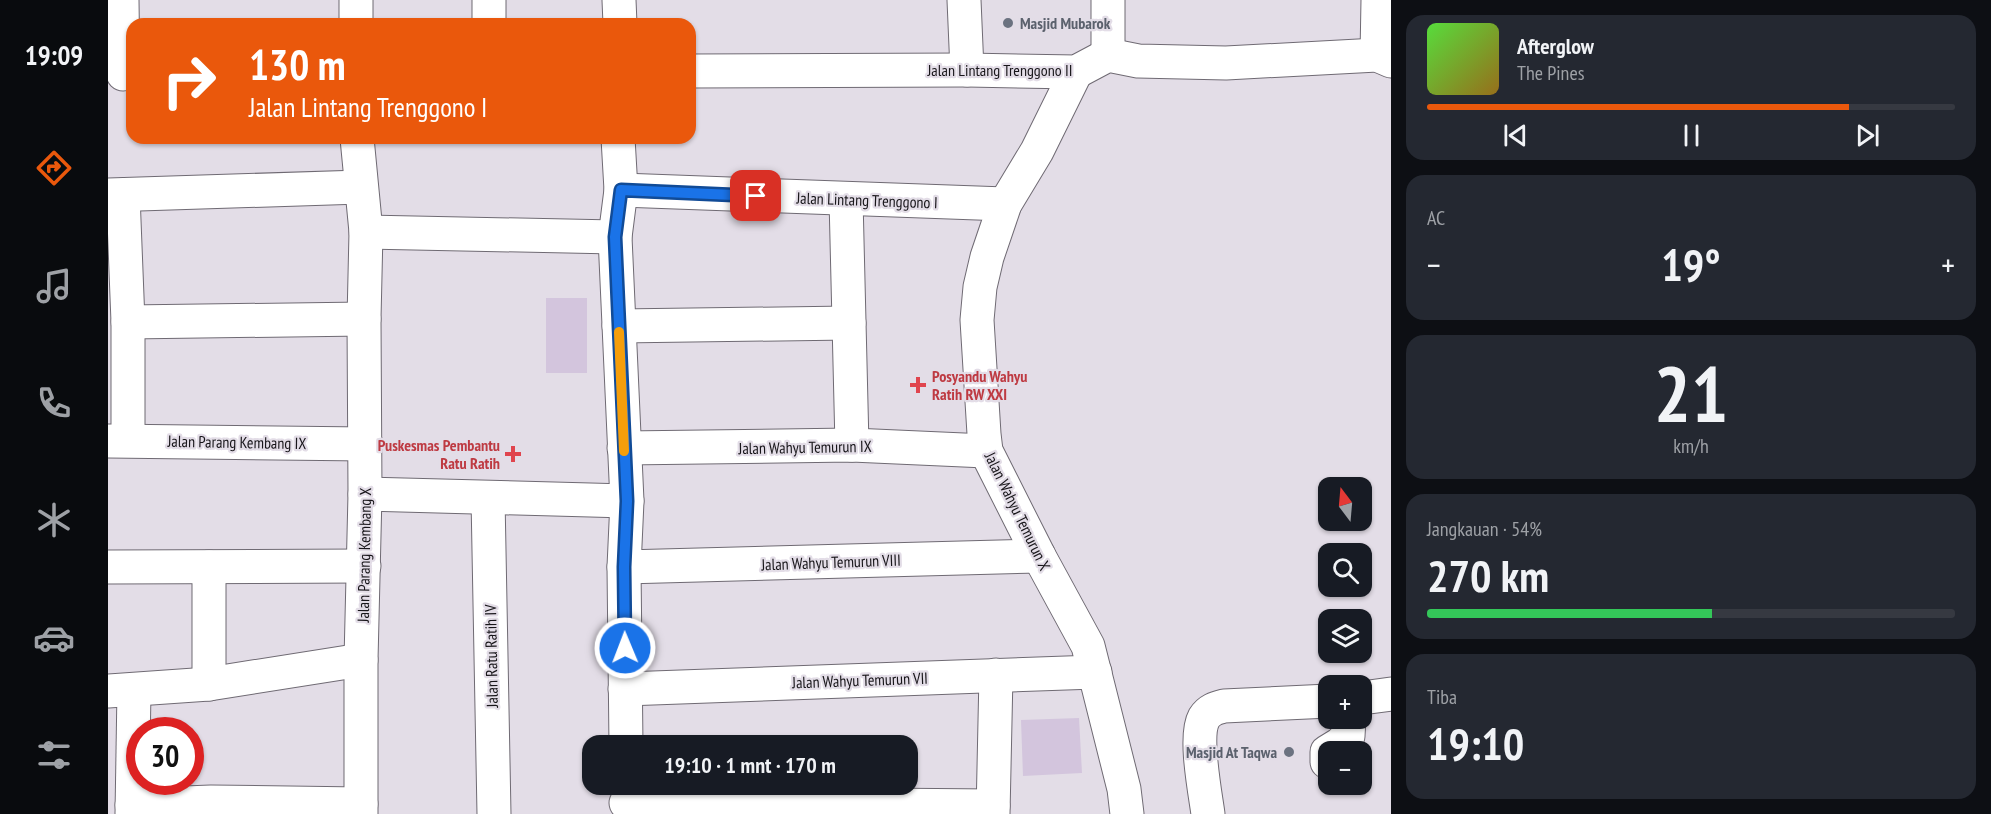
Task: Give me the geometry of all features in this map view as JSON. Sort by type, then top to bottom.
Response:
[{"type":"street","points":[[121,74],[122,0]]},
{"type":"street","points":[[356,0],[357,18]]},
{"type":"street","points":[[489,0],[489,18]]},
{"type":"street","points":[[620,0],[620,18]]},
{"type":"street","points":[[964,0],[967,70]]},
{"type":"street","points":[[1108,0],[1108,55],[1138,60],[1226,63],[1384,58],[1378,0]]},
{"type":"street","name":"Jalan Lintang Trenggono II","points":[[696,71],[1076,72],[1108,55]]},
{"type":"street","name":"Jalan Wahyu Temurun X","points":[[1076,72],[1037,151],[1005,204],[987,257],[976,320],[986,451],[1088,646],[1124,789],[1127,814]]},
{"type":"street","name":"Jalan Parang Kembang X","points":[[357,144],[366,232],[364,319],[366,444],[361,660],[361,809]]},
{"type":"street","points":[[618,144],[621,190],[615,237],[627,501],[624,567],[626,735]]},
{"type":"street","points":[[118,440],[128,322],[115,195],[361,187]]},
{"type":"street","name":"Jalan Lintang Trenggono I","points":[[621,190],[1005,204]]},
{"type":"street","points":[[846,200],[852,445]]},
{"type":"street","points":[[366,232],[615,237]]},
{"type":"street","points":[[128,322],[364,319]]},
{"type":"street","points":[[619,326],[849,323]]},
{"type":"street","name":"Jalan Parang Kembang IX","points":[[118,440],[366,444]]},
{"type":"street","name":"Jalan Wahyu Temurun IX","points":[[624,448],[852,445],[986,451]]},
{"type":"street","points":[[365,494],[627,501]]},
{"type":"street","name":"Jalan Ratu Ratih IV","points":[[488,498],[494,814]]},
{"type":"street","name":"Jalan Wahyu Temurun VIII","points":[[624,567],[1039,556]]},
{"type":"street","points":[[108,567],[364,566]]},
{"type":"street","points":[[209,567],[209,684]]},
{"type":"street","points":[[361,660],[209,684],[121,690],[132,809],[211,802],[361,809]]},
{"type":"street","name":"Jalan Wahyu Temurun VII","points":[[625,689],[1095,672]]},
{"type":"street","points":[[626,800],[993,810],[996,675]]},
{"type":"street","points":[[1372,697],[1391,694]]},
{"type":"street","points":[[1208,814],[1199,735],[1204,719],[1212,709],[1224,706],[1318,702]]},
{"type":"shaded area","points":[[546,298],[587,298],[587,373],[546,373]]},
{"type":"shaded area","points":[[1079,718],[1082,773],[1023,776],[1021,720]]},
{"type":"slow traffic","points":[[619,332],[624,451]]},
{"type":"place","name":"Masjid Mubarok","points":[[1008,23]]},
{"type":"place","name":"Posyandu Wahyu Ratih RW XXI","points":[[918,385]]},
{"type":"place","name":"Puskesmas Pembantu Ratu Ratih","points":[[513,454]]},
{"type":"place","name":"Masjid At Taqwa","points":[[1289,752]]},
{"type":"route","points":[[625,648],[624,567],[627,501],[615,237],[621,190],[756,196]]}]
